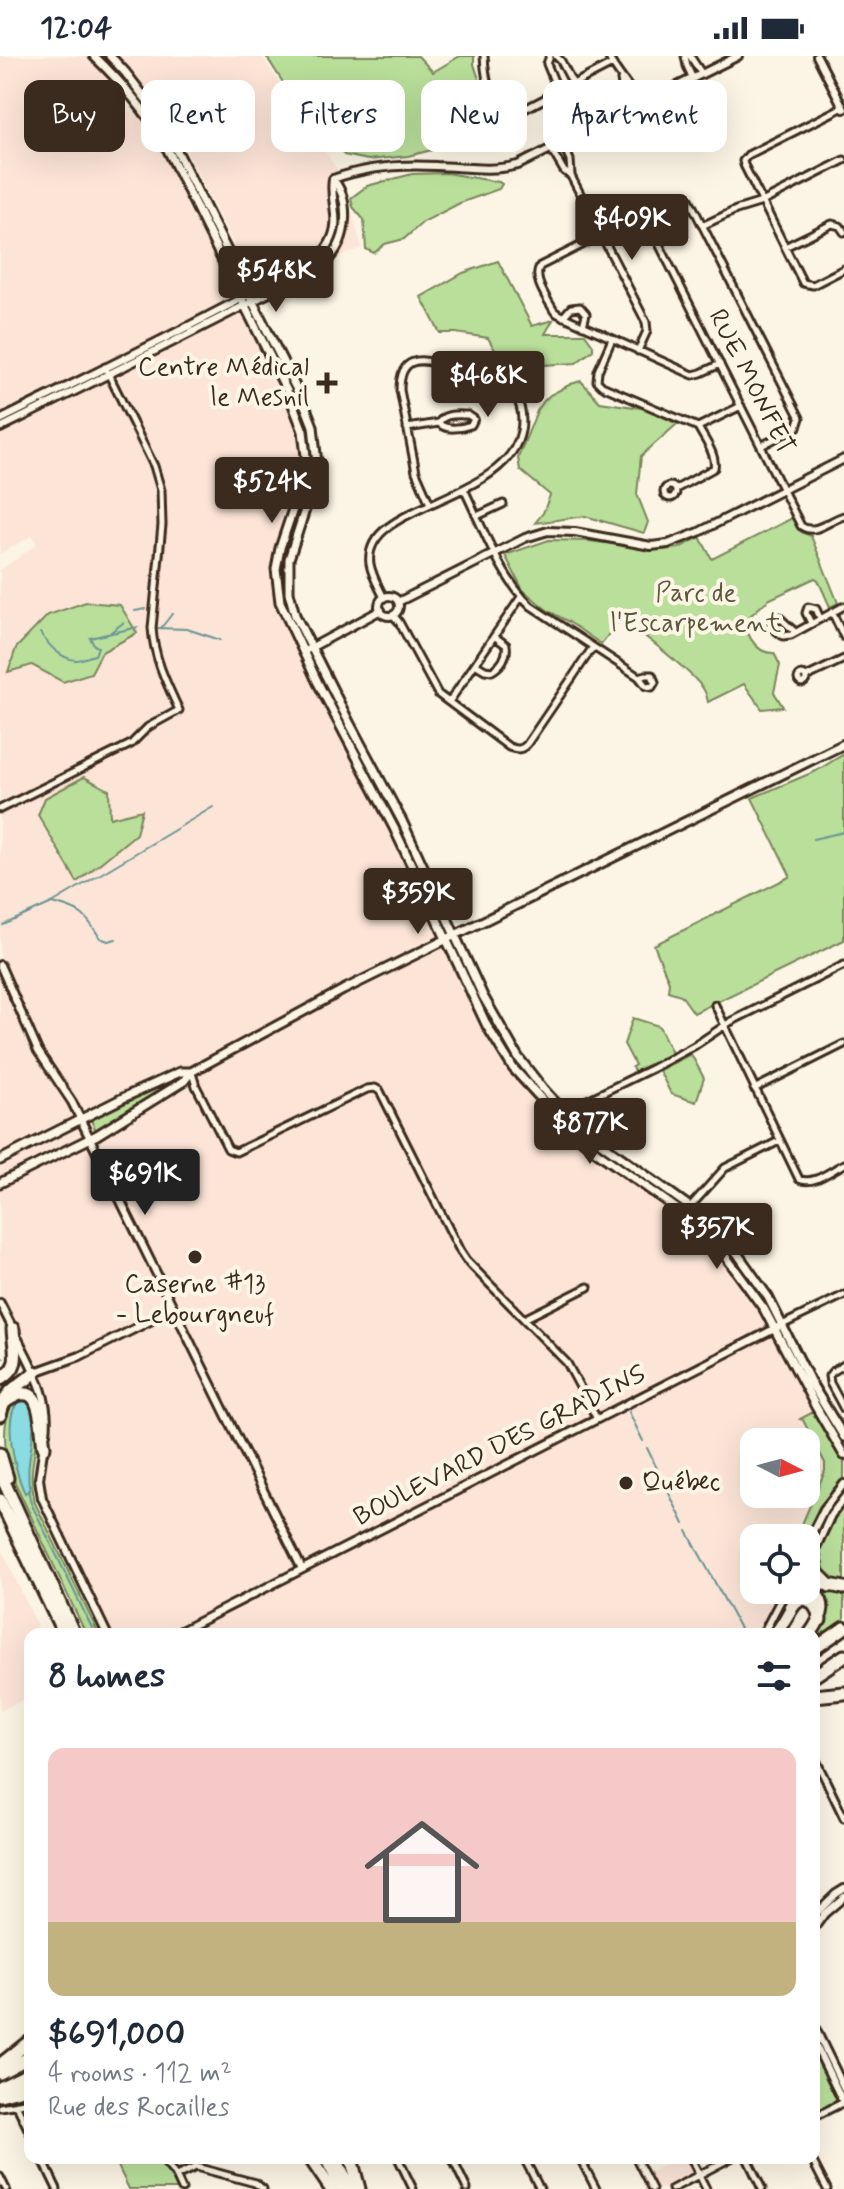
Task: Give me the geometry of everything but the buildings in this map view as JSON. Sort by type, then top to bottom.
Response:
[{"type":"highway","points":[[0,1380],[16,1362],[13,1329]]},
{"type":"highway","points":[[0,1380],[26,1371],[35,1372]]},
{"type":"highway","points":[[2,1409],[15,1386],[35,1372]]},
{"type":"highway","points":[[2,1409],[19,1393],[35,1399],[41,1416],[44,1447]]},
{"type":"highway","points":[[0,1454],[6,1499],[72,1628]]},
{"type":"highway","points":[[0,1473],[21,1546]]},
{"type":"highway","points":[[0,1515],[21,1546],[61,1628]]},
{"type":"highway","points":[[820,1576],[830,1586]]},
{"type":"highway","points":[[820,1584],[844,1588]]},
{"type":"highway","points":[[778,1628],[795,1603],[801,1600],[815,1604],[820,1620]]},
{"type":"highway","points":[[814,1628],[820,1620],[820,1600]]},
{"type":"highway","points":[[820,1645],[844,1628]]},
{"type":"highway","points":[[820,1672],[844,1656]]},
{"type":"highway","points":[[820,1695],[844,1693]]},
{"type":"highway","points":[[0,2065],[24,2046]]},
{"type":"highway","points":[[0,2073],[24,2060]]},
{"type":"highway","points":[[0,2088],[24,2076]]},
{"type":"highway","points":[[0,2095],[24,2089]]},
{"type":"highway","points":[[314,2164],[331,2189]]},
{"type":"highway","points":[[329,2164],[342,2189]]},
{"type":"highway","points":[[338,2164],[350,2189]]},
{"type":"highway","points":[[353,2164],[359,2189]]},
{"type":"main road","points":[[94,56],[116,77],[156,128],[247,300],[295,383],[310,417],[317,464],[292,547],[288,572],[295,615],[402,821],[500,1029],[562,1116],[690,1207],[751,1270],[768,1297],[778,1327],[820,1415],[844,1455]]},
{"type":"main road","points":[[110,56],[160,117],[290,397],[303,431],[306,456],[303,479],[276,569],[280,602],[376,791],[487,1026],[525,1083],[597,1152],[684,1214],[724,1254],[778,1327],[844,1437]]},
{"type":"main road","points":[[0,1183],[117,1123],[184,1081],[191,1072],[343,990],[844,744]]},
{"type":"main road","points":[[0,1160],[180,1072],[191,1072]]},
{"type":"street","points":[[484,56],[490,89],[504,113],[517,113],[543,99]]},
{"type":"street","points":[[554,80],[547,64],[553,56],[561,61],[571,80]]},
{"type":"street","points":[[608,56],[621,79]]},
{"type":"street","points":[[687,56],[702,74]]},
{"type":"street","points":[[687,56],[687,66],[693,79],[738,56]]},
{"type":"street","points":[[817,56],[844,107],[745,157],[744,165],[803,283],[813,285],[844,269]]},
{"type":"street","points":[[581,80],[612,64]]},
{"type":"street","points":[[0,428],[247,300],[319,267],[336,250],[345,219],[340,187],[333,179],[407,165],[506,168],[545,152]]},
{"type":"street","points":[[553,152],[564,171],[571,176]]},
{"type":"street","points":[[566,152],[571,176],[646,322],[647,331],[638,351]]},
{"type":"street","points":[[704,225],[762,202],[844,160]]},
{"type":"street","points":[[720,364],[696,375],[563,317],[554,311],[537,277],[537,270],[678,197],[686,197],[704,225],[800,418],[797,427],[761,446]]},
{"type":"street","name":"RUE MONFET","points":[[644,214],[804,529],[813,530],[844,516]]},
{"type":"street","points":[[785,247],[832,224],[840,226],[844,232]]},
{"type":"street","points":[[563,317],[567,310],[580,307],[586,314],[583,326]]},
{"type":"street","points":[[612,339],[598,371],[599,384],[698,427],[713,456],[715,465],[710,471],[676,489]]},
{"type":"street","points":[[384,598],[370,564],[374,543],[392,523],[464,489],[503,465],[520,434],[521,412],[513,390],[493,374],[423,359],[409,365],[400,381],[416,472],[430,504]]},
{"type":"street","points":[[0,420],[107,371]]},
{"type":"street","points":[[0,809],[131,744],[148,727],[179,710],[156,659],[153,642],[162,525],[161,490],[154,466],[107,371]]},
{"type":"street","points":[[698,427],[741,406]]},
{"type":"street","points":[[468,415],[474,419],[474,423],[467,427],[446,428],[439,423],[445,416],[468,415]]},
{"type":"street","points":[[407,428],[439,423]]},
{"type":"street","points":[[398,602],[525,538],[548,531],[575,532],[651,546],[668,544],[699,532],[844,459]]},
{"type":"street","points":[[464,489],[495,553],[521,597],[639,677]]},
{"type":"street","points":[[477,516],[503,504]]},
{"type":"street","points":[[391,596],[398,602],[398,610],[393,615],[385,615],[381,610],[380,603],[384,598],[391,596]]},
{"type":"street","points":[[449,702],[521,597]]},
{"type":"street","points":[[794,631],[844,606]]},
{"type":"street","points":[[811,623],[806,613],[808,607],[814,607],[820,618]]},
{"type":"street","points":[[303,652],[381,610]]},
{"type":"street","points":[[832,612],[844,637]]},
{"type":"street","points":[[393,615],[438,694],[515,749],[524,748],[593,647]]},
{"type":"street","points":[[474,664],[489,671],[495,670],[502,662],[507,653],[506,645],[494,636]]},
{"type":"street","points":[[806,677],[844,659]]},
{"type":"street","points":[[0,965],[38,1051],[72,1102],[302,1569]]},
{"type":"street","points":[[562,1116],[571,1108],[694,1046],[725,1025],[844,965]]},
{"type":"street","points":[[715,1005],[799,1179],[811,1181],[844,1164]]},
{"type":"street","points":[[754,1089],[844,1044]]},
{"type":"street","points":[[191,1072],[228,1149],[236,1152],[367,1089],[380,1091],[460,1251],[571,1369],[597,1419]]},
{"type":"street","points":[[684,1214],[725,1168],[779,1141]]},
{"type":"street","points":[[524,1319],[588,1287]]},
{"type":"street","name":"BOULEVARD DES GRADINS","points":[[187,1628],[844,1295]]},
{"type":"street","points":[[0,1303],[35,1372],[47,1405],[48,1420],[39,1479],[42,1498],[104,1628]]},
{"type":"street","points":[[35,1372],[78,1357],[174,1309]]},
{"type":"street","points":[[844,1365],[829,1376],[844,1409]]},
{"type":"street","points":[[819,1524],[824,1509],[844,1484]]},
{"type":"street","points":[[820,1533],[844,1498]]},
{"type":"street","points":[[766,1628],[779,1604]]},
{"type":"street","points":[[777,1628],[790,1604]]},
{"type":"street","points":[[820,1768],[844,1818]]},
{"type":"street","points":[[820,1908],[844,1889]]},
{"type":"street","points":[[820,1919],[844,1897]]},
{"type":"street","points":[[820,2038],[844,2088]]},
{"type":"street","points":[[820,2054],[844,2103],[820,2114]]},
{"type":"street","points":[[0,2107],[24,2103]]},
{"type":"street","points":[[16,2104],[24,2121]]},
{"type":"street","points":[[45,2164],[57,2189]]},
{"type":"street","points":[[166,2164],[182,2189]]},
{"type":"street","points":[[401,2164],[413,2189]]},
{"type":"street","points":[[455,2164],[467,2189]]},
{"type":"street","points":[[527,2164],[540,2189]]},
{"type":"street","points":[[583,2164],[596,2189]]},
{"type":"street","points":[[639,2164],[652,2189]]},
{"type":"street","points":[[694,2164],[706,2189]]},
{"type":"street","points":[[672,2189],[721,2164]]},
{"type":"street","points":[[750,2164],[762,2189]]},
{"type":"street","points":[[814,2164],[827,2189]]},
{"type":"street","points":[[176,2176],[196,2167],[255,2183],[263,2189]]},
{"type":"street","points":[[0,2177],[6,2189]]},
{"type":"shaded area","points":[[0,56],[88,56],[111,80],[24,80],[24,152],[125,152],[125,100],[141,117],[141,152],[168,152],[241,299],[0,420]]},
{"type":"shaded area","points":[[118,56],[262,56],[278,80],[271,80],[271,152],[325,152],[342,177],[362,248],[257,290],[187,152],[255,152],[255,80],[141,80],[141,83]]},
{"type":"shaded area","points":[[245,306],[303,431],[306,456],[276,569],[280,602],[503,1052],[553,1114],[684,1214],[744,1279],[842,1452],[843,1469],[838,1490],[818,1524],[740,1524],[740,1604],[779,1604],[766,1628],[104,1628],[40,1488],[47,1405],[0,1304],[0,570],[37,544],[32,536],[0,554],[0,428]]},
{"type":"shaded area","points":[[0,1545],[38,1628],[24,1628],[24,1699],[0,1711]]},
{"type":"shaded area","points":[[666,2164],[694,2164],[700,2176],[672,2189],[652,2189],[645,2175]]},
{"type":"green space","points":[[266,56],[418,56],[433,72],[460,56],[474,56],[479,80],[421,80],[421,152],[424,152],[368,160],[342,152],[405,152],[405,80],[282,80]]},
{"type":"green space","points":[[446,173],[502,184],[499,189],[460,203],[423,222],[404,239],[385,244],[374,253],[366,249],[364,220],[353,207],[351,198],[367,186],[412,174]]},
{"type":"green space","points":[[498,261],[532,326],[553,320],[545,334],[585,334],[593,350],[576,363],[543,365],[528,375],[511,378],[488,338],[440,333],[421,297],[463,273]]},
{"type":"green space","points":[[581,381],[600,402],[648,409],[677,424],[641,456],[637,494],[648,522],[644,533],[585,516],[535,523],[550,495],[520,470],[518,458],[544,401],[550,395]]},
{"type":"green space","name":"Parc de l'Escarpement","points":[[796,516],[803,533],[811,536],[838,603],[830,607],[815,578],[768,600],[750,616],[746,629],[750,638],[760,649],[774,653],[780,665],[774,692],[783,707],[762,709],[744,684],[708,702],[699,683],[649,640],[619,621],[601,644],[547,610],[523,590],[505,555],[549,540],[588,541],[663,550],[679,548],[700,537],[712,559]]},
{"type":"green space","points":[[86,602],[120,605],[137,633],[102,652],[91,673],[63,682],[32,665],[8,672],[16,648],[48,615]]},
{"type":"green space","points":[[844,754],[844,940],[694,1013],[681,995],[668,991],[669,982],[654,945],[789,877],[752,798],[816,771]]},
{"type":"green space","points":[[84,777],[109,790],[110,818],[142,810],[136,834],[77,882],[38,815],[45,798]]},
{"type":"green space","points":[[633,1018],[659,1026],[672,1053],[634,1072],[632,1067],[635,1065],[624,1044]]},
{"type":"green space","points":[[691,1054],[704,1078],[696,1102],[671,1094],[659,1070]]},
{"type":"green space","points":[[182,1078],[96,1131],[91,1120]]},
{"type":"green space","points":[[17,1399],[25,1399],[33,1407],[36,1415],[32,1475],[35,1503],[96,1628],[83,1628],[11,1474],[5,1444],[6,1424]]},
{"type":"green space","points":[[815,1411],[844,1461],[844,1480],[819,1511],[813,1524],[802,1524],[809,1508],[820,1508],[820,1483],[825,1463],[820,1453],[820,1428],[807,1428],[800,1419]]},
{"type":"green space","points":[[844,1506],[844,1583],[820,1574],[820,1549]]},
{"type":"green space","points":[[820,1588],[844,1592],[844,1622],[820,1640],[820,1628],[815,1628]]},
{"type":"green space","points":[[820,2054],[843,2102],[820,2114]]},
{"type":"green space","points":[[117,2164],[166,2164],[176,2176],[178,2189],[129,2189]]},
{"type":"water","points":[[22,1400],[29,1403],[33,1425],[28,1479],[30,1490],[25,1493],[17,1472],[11,1429],[15,1406]]},
{"type":"waterway","points":[[135,611],[145,609]]},
{"type":"waterway","points":[[161,628],[172,614]]},
{"type":"waterway","points":[[111,632],[123,623]]},
{"type":"waterway","points":[[40,633],[60,654],[76,660],[95,655],[98,647],[90,638],[138,627]]},
{"type":"waterway","points":[[157,628],[187,629],[220,640]]},
{"type":"waterway","points":[[3,925],[52,903],[213,807]]},
{"type":"waterway","points":[[813,839],[844,832]]},
{"type":"waterway","points":[[53,903],[81,914],[100,938],[108,941],[116,939]]},
{"type":"waterway","points":[[0,1355],[4,1358]]},
{"type":"waterway","points":[[629,1412],[643,1441]]},
{"type":"waterway","points":[[647,1448],[684,1524]]},
{"type":"waterway","points":[[28,1490],[31,1503],[92,1628]]},
{"type":"waterway","points":[[687,1531],[740,1628]]},
{"type":"place","name":"Centre Médical le Mesnil","points":[[327,383]]},
{"type":"place","name":"Caserne #13 - Lebourgneuf","points":[[195,1257]]},
{"type":"place","name":"Québec","points":[[626,1483]]}]
